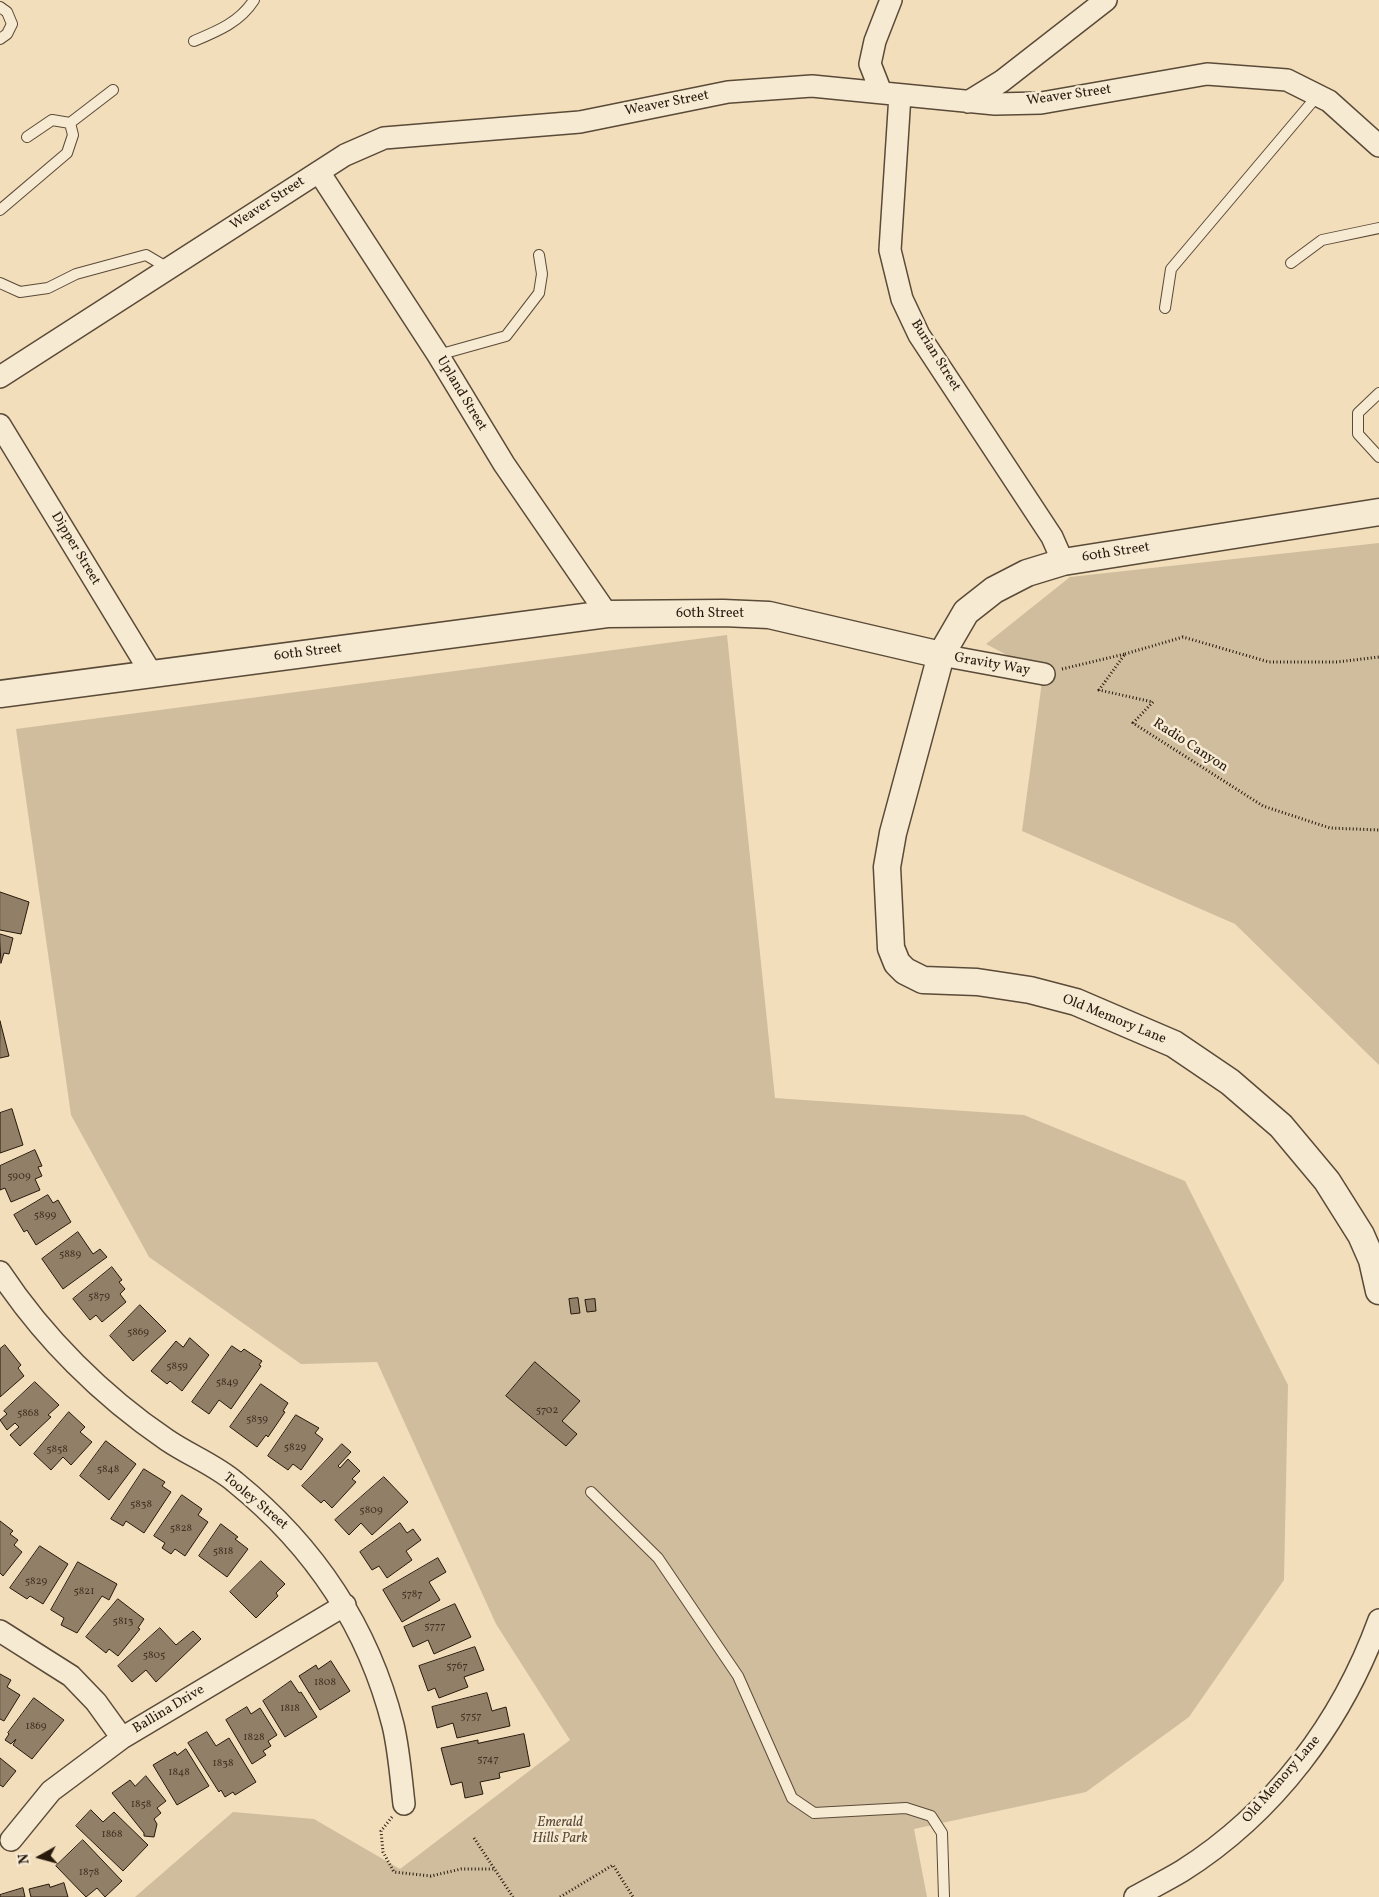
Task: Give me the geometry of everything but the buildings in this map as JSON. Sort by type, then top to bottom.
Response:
[{"type":"street","points":[[890,93],[870,64],[875,41],[892,0]]},
{"type":"street","points":[[968,102],[1002,81],[1106,0]]},
{"type":"street","name":"Weaver Street","points":[[0,377],[345,155],[384,138],[580,122],[728,92],[812,86],[994,104],[1041,103],[1207,74],[1287,80],[1329,101],[1379,146]]},
{"type":"street","name":"Burian Street","points":[[890,93],[890,250],[902,299],[919,335],[1052,537],[1063,562]]},
{"type":"street","name":"Upland Street","points":[[318,172],[438,355],[504,464],[607,614]]},
{"type":"street","name":"Dipper Street","points":[[0,425],[151,673]]},
{"type":"street","name":"60th Street","points":[[0,694],[607,614],[723,612],[769,615],[941,655],[966,612],[994,590],[1026,573],[1063,562],[1379,512]]},
{"type":"street","name":"Gravity Way","points":[[941,655],[1044,674]]},
{"type":"street","name":"Old Memory Lane","points":[[941,655],[893,833],[887,867],[891,948],[897,963],[905,971],[923,980],[986,983],[1030,990],[1076,1002],[1174,1044],[1222,1076],[1281,1126],[1321,1174],[1361,1236],[1372,1260],[1379,1291]]},
{"type":"street","name":"Tooley Street","points":[[0,1272],[50,1336],[105,1392],[167,1440],[234,1480],[291,1532],[345,1605],[368,1652],[392,1720],[404,1804]]},
{"type":"street","name":"Ballina Drive","points":[[11,1840],[51,1791],[122,1738],[345,1605]]},
{"type":"street","name":"Old Memory Lane","points":[[1135,1897],[1183,1871],[1239,1829],[1298,1766],[1318,1742],[1340,1706],[1359,1670],[1379,1620]]},
{"type":"street","points":[[0,1631],[71,1676],[96,1702],[122,1738]]},
{"type":"lane","points":[[194,41],[226,28],[249,8],[254,0]]},
{"type":"lane","points":[[0,7],[7,12],[12,24],[7,34],[0,39]]},
{"type":"lane","points":[[27,137],[52,120],[70,123],[113,90]]},
{"type":"lane","points":[[1165,308],[1171,269],[1318,95]]},
{"type":"lane","points":[[0,210],[67,153],[73,135],[70,123]]},
{"type":"lane","points":[[1291,263],[1322,240],[1379,228]]},
{"type":"lane","points":[[0,283],[20,292],[48,288],[76,274],[146,254],[168,268]]},
{"type":"lane","points":[[438,355],[506,336],[539,293],[542,274],[539,255]]},
{"type":"lane","points":[[1379,393],[1358,413],[1358,434],[1379,457]]},
{"type":"lane","points":[[591,1492],[658,1558],[738,1676],[792,1798],[814,1813],[906,1808],[931,1816],[942,1832],[944,1897]]},
{"type":"path","points":[[1044,674],[1125,654],[1183,637],[1269,662],[1337,662],[1379,657]]},
{"type":"path","name":"Radio Canyon","points":[[1125,654],[1099,690],[1153,702],[1133,723],[1262,806],[1330,828],[1379,830]]},
{"type":"path","points":[[404,1804],[381,1831],[383,1852],[394,1872],[431,1876],[461,1869],[495,1870]]},
{"type":"path","points":[[474,1838],[513,1897]]},
{"type":"path","points":[[560,1897],[613,1865],[634,1897]]},
{"type":"green space","points":[[1379,543],[1379,1065],[1235,924],[1022,831],[1043,674],[986,644],[1070,577]]},
{"type":"green space","name":"Emerald Hills Park","points":[[727,635],[775,1098],[1024,1115],[1185,1181],[1288,1385],[1284,1580],[1189,1717],[1086,1792],[914,1829],[927,1897],[135,1897],[233,1812],[314,1819],[400,1869],[570,1740],[496,1624],[377,1362],[301,1364],[149,1257],[71,1115],[16,729]]}]
